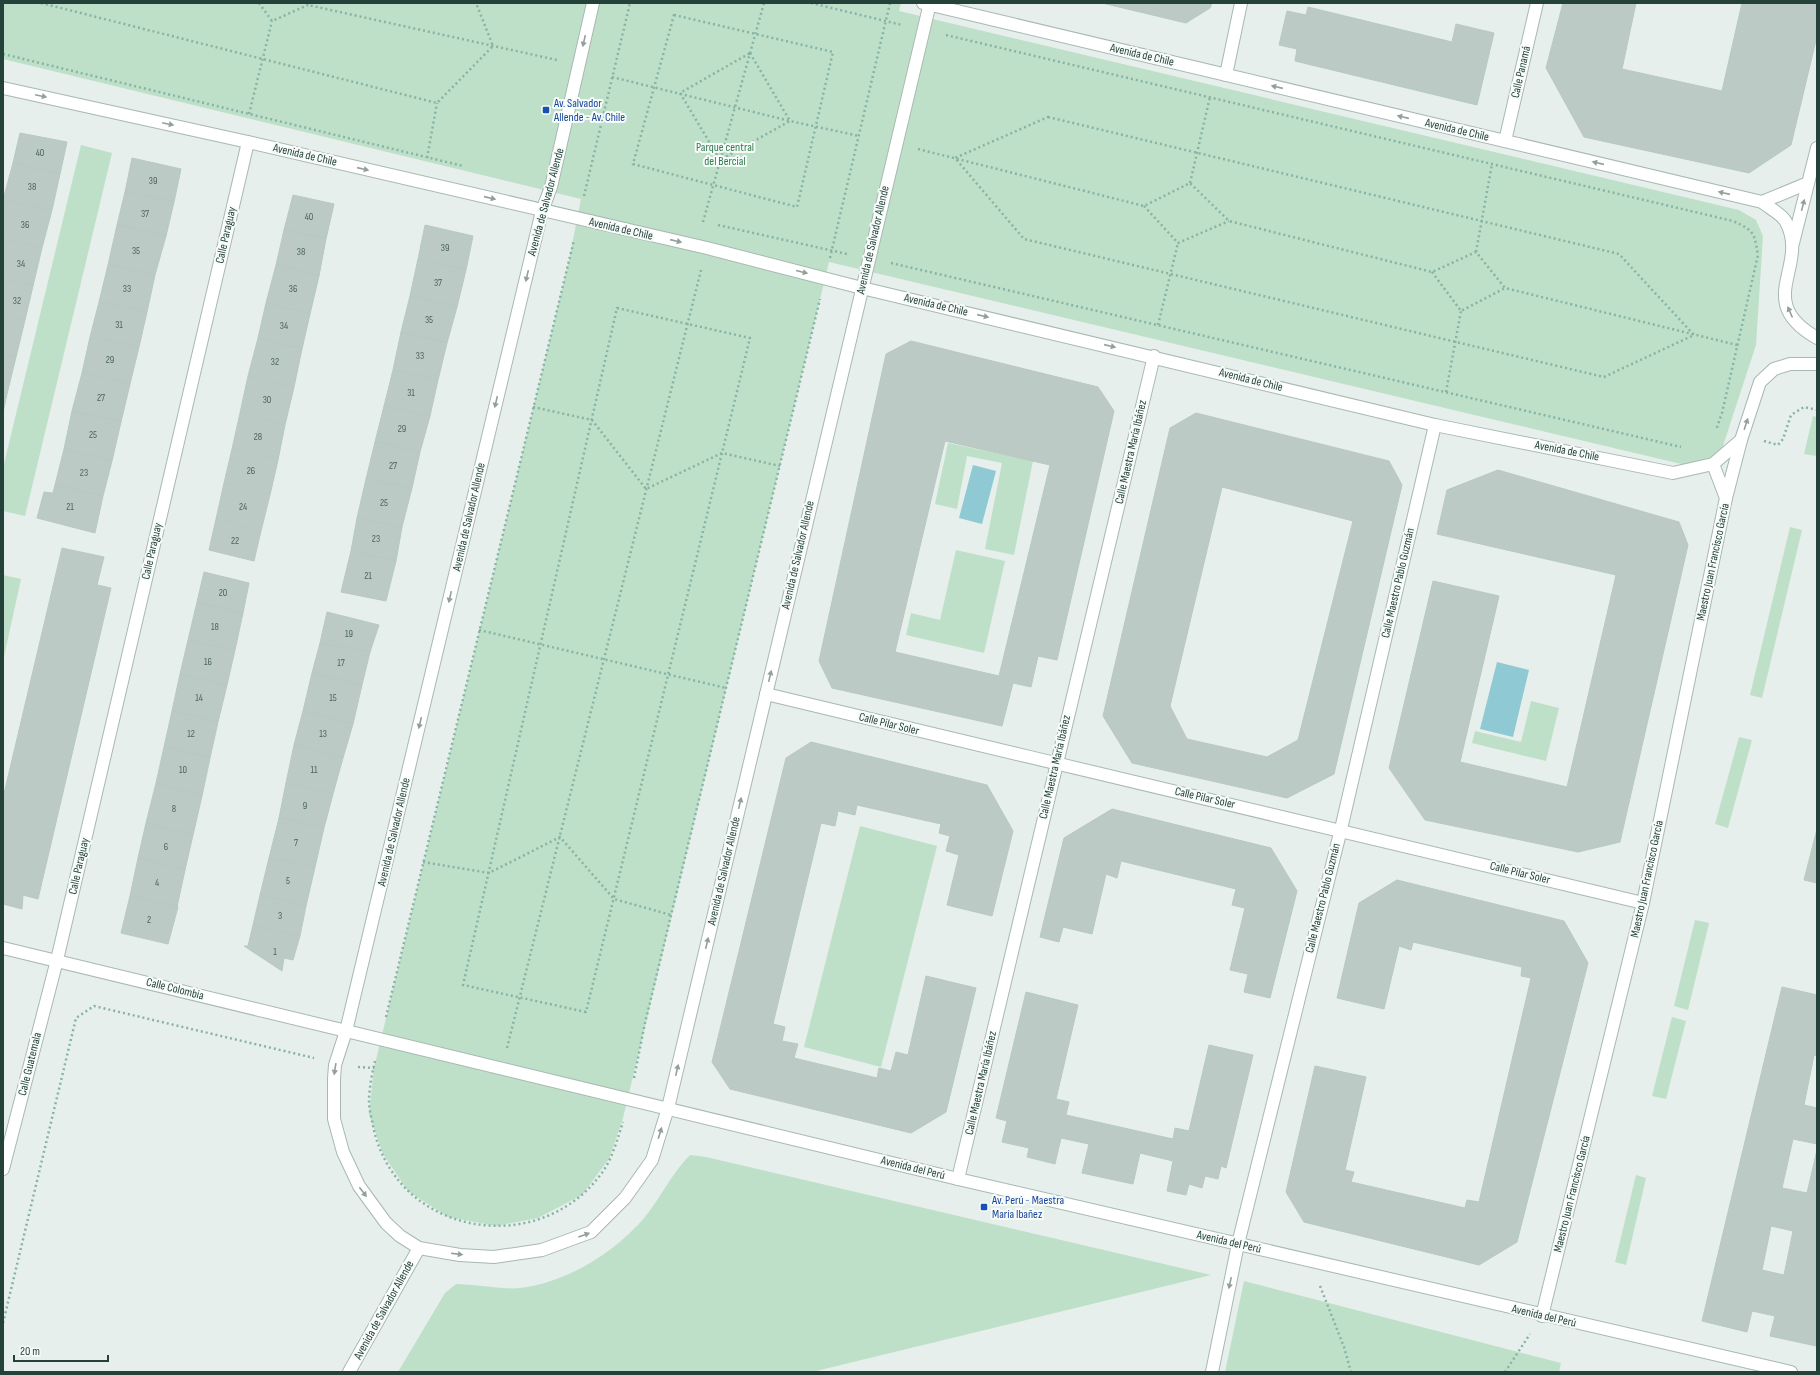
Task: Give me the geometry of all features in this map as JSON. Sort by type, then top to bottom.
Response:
[{"type":"street","name":"Avenida de Salvador Allende","points":[[593,3],[551,187],[542,211],[346,1031],[335,1066],[334,1119],[343,1152],[359,1186],[386,1223],[400,1236],[419,1248],[460,1255],[494,1257],[542,1250],[590,1232],[625,1198],[652,1160],[668,1108],[923,29],[927,4]]},
{"type":"street","points":[[1226,75],[1241,3]]},
{"type":"street","name":"Calle Panamá","points":[[1505,141],[1537,3]]},
{"type":"street","name":"Avenida de Chile","points":[[927,4],[1762,202],[1785,220],[1794,243]]},
{"type":"street","name":"Avenida de Chile","points":[[3,88],[248,142],[707,248],[862,288],[1154,356],[1435,424],[1673,473],[1713,464],[1741,440]]},
{"type":"street","name":"Calle Paraguay","points":[[57,960],[248,142]]},
{"type":"street","points":[[1817,148],[1794,243],[1784,297],[1791,316],[1803,330],[1817,338]]},
{"type":"street","points":[[1762,202],[1808,183]]},
{"type":"street","name":"Calle Maestra María Ibáñez","points":[[958,1179],[1154,356]]},
{"type":"street","points":[[1741,440],[1760,382],[1774,370],[1790,364],[1817,364]]},
{"type":"street","name":"Calle Maestro Pablo Guzmán","points":[[1212,1372],[1238,1244],[1340,829],[1435,424]]},
{"type":"street","name":"Maestro Juan Francisco García","points":[[1542,1316],[1643,903],[1726,498],[1741,440]]},
{"type":"street","points":[[1713,464],[1726,498]]},
{"type":"street","name":"Calle Pilar Soler","points":[[766,694],[1056,764],[1340,829],[1643,903]]},
{"type":"street","name":"Calle Colombia","points":[[3,948],[346,1031]]},
{"type":"street","name":"Calle Guatemala","points":[[3,1168],[57,960]]},
{"type":"street","points":[[346,1031],[668,1108]]},
{"type":"street","name":"Avenida del Perú","points":[[668,1108],[958,1179],[1311,1262],[1791,1372]]},
{"type":"street","name":"Avenida de Salvador Allende","points":[[349,1372],[419,1248]]},
{"type":"path","points":[[41,3],[437,103]]},
{"type":"path","points":[[259,3],[272,21]]},
{"type":"path","points":[[476,3],[493,46]]},
{"type":"path","points":[[630,3],[380,1040],[368,1103],[376,1138],[385,1160],[400,1182],[425,1205],[451,1218],[478,1225],[508,1226],[538,1221],[562,1209],[583,1194],[605,1169],[616,1142],[630,1099],[645,1023],[832,251],[890,3]]},
{"type":"path","points":[[703,222],[764,3]]},
{"type":"path","points":[[811,3],[1733,221],[1746,226],[1754,235],[1758,256],[1722,413],[1715,434]]},
{"type":"path","points":[[249,114],[272,21],[307,4],[579,64]]},
{"type":"path","points":[[674,15],[833,52],[797,207],[633,164],[654,87],[674,15]]},
{"type":"path","points":[[427,158],[437,103],[493,46]]},
{"type":"path","points":[[680,93],[750,52]]},
{"type":"path","points":[[750,52],[790,121]]},
{"type":"path","points":[[3,54],[465,167]]},
{"type":"path","points":[[612,77],[790,121],[859,136]]},
{"type":"path","points":[[680,93],[720,160]]},
{"type":"path","points":[[1190,183],[1210,97]]},
{"type":"path","points":[[955,158],[1048,117],[1619,254],[1694,335]]},
{"type":"path","points":[[720,160],[790,121]]},
{"type":"path","points":[[896,144],[1144,206],[1178,243]]},
{"type":"path","points":[[955,158],[1024,239],[1170,274],[1604,377],[1694,335]]},
{"type":"path","points":[[1492,164],[1476,252],[1505,288],[1737,345]]},
{"type":"path","points":[[1144,206],[1190,183]]},
{"type":"path","points":[[1190,183],[1229,221],[1432,272],[1476,252]]},
{"type":"path","points":[[551,187],[592,197]]},
{"type":"path","points":[[695,220],[869,258],[1688,448]]},
{"type":"path","points":[[1178,243],[1229,221]]},
{"type":"path","points":[[1158,325],[1178,243]]},
{"type":"path","points":[[502,1068],[707,248]]},
{"type":"path","points":[[1432,272],[1461,311],[1446,392]]},
{"type":"path","points":[[1461,311],[1505,288]]},
{"type":"path","points":[[617,308],[750,338],[586,1012],[463,985],[592,420],[617,308]]},
{"type":"path","points":[[533,407],[592,420],[646,489]]},
{"type":"path","points":[[646,489],[722,452],[780,466]]},
{"type":"path","points":[[479,630],[726,688]]},
{"type":"path","points":[[423,862],[489,873],[560,837]]},
{"type":"path","points":[[560,837],[614,899],[671,915]]},
{"type":"path","points":[[3,1324],[76,1018],[94,1006],[316,1059],[335,1066],[374,1068]]},
{"type":"path","points":[[1311,1262],[1344,1347],[1351,1372]]},
{"type":"path","points":[[1505,1372],[1542,1316]]},
{"type":"green space","name":"Parque central del Bercial","points":[[3,3],[901,3],[899,11],[1739,210],[1756,220],[1763,236],[1756,345],[1721,452],[1698,468],[829,262],[623,1118],[609,1159],[582,1195],[538,1218],[496,1226],[448,1217],[408,1191],[383,1154],[369,1114],[374,1068],[569,260],[581,199],[3,59]]},
{"type":"green space","points":[[81,145],[112,153],[25,516],[3,511],[3,468]]},
{"type":"green space","points":[[1813,416],[1817,417],[1817,456],[1804,454]]},
{"type":"green space","points":[[948,443],[1033,461],[1014,555],[985,549],[1002,463],[967,456],[957,509],[935,504]]},
{"type":"green space","points":[[1790,527],[1802,530],[1762,698],[1750,695]]},
{"type":"green space","points":[[956,550],[1005,561],[984,653],[906,635],[911,613],[940,620]]},
{"type":"green space","points":[[3,575],[21,579],[3,661]]},
{"type":"green space","points":[[1531,701],[1559,708],[1546,761],[1472,743],[1475,731],[1521,742]]},
{"type":"green space","points":[[1739,737],[1752,740],[1728,828],[1715,824]]},
{"type":"green space","points":[[860,826],[937,846],[881,1067],[804,1047]]},
{"type":"green space","points":[[1695,920],[1709,923],[1688,1010],[1674,1006]]},
{"type":"green space","points":[[1672,1017],[1686,1021],[1666,1099],[1652,1096]]},
{"type":"green space","points":[[690,1155],[706,1157],[1211,1275],[812,1372],[398,1372],[445,1293],[456,1284],[520,1288],[538,1285],[589,1264],[604,1254],[633,1230],[645,1217],[678,1169]]},
{"type":"green space","points":[[1636,1175],[1646,1178],[1626,1265],[1615,1262]]},
{"type":"green space","points":[[1244,1281],[1561,1363],[1559,1372],[1225,1372]]},
{"type":"water","points":[[973,465],[996,471],[982,524],[959,518]]},
{"type":"water","points":[[1497,662],[1529,670],[1513,737],[1480,729]]},
{"type":"building","points":[[1102,3],[1212,3],[1210,8],[1186,23]]},
{"type":"building","points":[[1563,3],[1636,3],[1622,69],[1722,91],[1742,3],[1817,3],[1817,36],[1791,145],[1749,173],[1584,137],[1546,68]]},
{"type":"building","points":[[1308,7],[1452,42],[1456,24],[1494,33],[1477,105],[1295,61],[1297,49],[1279,45],[1287,11],[1306,15]]},
{"type":"building","points":[[20,133],[67,142],[60,174],[13,163]]},
{"type":"building","points":[[132,158],[181,169],[174,202],[125,192]]},
{"type":"building","points":[[13,163],[60,174],[52,210],[3,200]]},
{"type":"building","points":[[125,192],[174,202],[166,236],[117,225]]},
{"type":"building","points":[[293,195],[334,204],[326,239],[284,230]]},
{"type":"building","points":[[3,200],[52,210],[42,248],[3,239]]},
{"type":"building","points":[[117,225],[166,236],[155,275],[108,265]]},
{"type":"building","points":[[425,225],[473,236],[466,270],[418,259]]},
{"type":"building","points":[[284,230],[326,239],[319,276],[276,265]]},
{"type":"building","points":[[3,239],[42,248],[33,286],[3,279]]},
{"type":"building","points":[[418,259],[466,270],[457,307],[410,296]]},
{"type":"building","points":[[108,265],[155,275],[147,312],[99,302]]},
{"type":"building","points":[[276,265],[319,276],[310,314],[266,303]]},
{"type":"building","points":[[3,279],[33,286],[25,320],[3,315]]},
{"type":"building","points":[[410,296],[457,307],[447,343],[401,332]]},
{"type":"building","points":[[99,302],[147,312],[139,347],[90,337]]},
{"type":"building","points":[[266,303],[310,314],[302,349],[258,338]]},
{"type":"building","points":[[3,315],[25,320],[16,357],[3,354]]},
{"type":"building","points":[[401,332],[447,343],[438,380],[393,370]]},
{"type":"building","points":[[90,337],[139,347],[130,384],[82,373]]},
{"type":"building","points":[[258,338],[302,349],[294,387],[248,376]]},
{"type":"building","points":[[911,341],[1098,387],[1114,411],[1057,660],[1038,656],[1031,687],[1013,683],[1002,726],[832,688],[819,661],[886,354]],"holes":[[[945,441],[1050,465],[999,676],[895,652]]]},
{"type":"building","points":[[3,354],[16,357],[7,394],[3,393]]},
{"type":"building","points":[[393,370],[438,380],[430,416],[384,406]]},
{"type":"building","points":[[82,373],[130,384],[121,422],[72,411]]},
{"type":"building","points":[[248,376],[294,387],[285,425],[240,413]]},
{"type":"building","points":[[3,393],[7,394],[3,412]]},
{"type":"building","points":[[384,406],[430,416],[420,452],[375,442]]},
{"type":"building","points":[[72,411],[121,422],[112,461],[64,449]]},
{"type":"building","points":[[240,413],[285,425],[278,460],[232,449]]},
{"type":"building","points":[[1196,413],[1389,461],[1402,485],[1334,774],[1287,798],[1132,763],[1103,716],[1170,428]],"holes":[[[1222,487],[1353,521],[1298,740],[1267,757],[1187,739],[1170,706]]]},
{"type":"building","points":[[375,442],[420,452],[412,488],[366,479]]},
{"type":"building","points":[[64,449],[112,461],[103,496],[55,485]]},
{"type":"building","points":[[232,449],[278,460],[270,495],[224,483]]},
{"type":"building","points":[[1498,470],[1679,522],[1688,545],[1620,842],[1578,852],[1425,820],[1389,768],[1433,581],[1499,596],[1460,762],[1567,787],[1616,575],[1437,534],[1447,490]]},
{"type":"building","points":[[366,479],[412,488],[402,527],[357,518]]},
{"type":"building","points":[[224,483],[270,495],[261,531],[216,519]]},
{"type":"building","points":[[55,485],[103,496],[95,533],[37,518],[44,492],[53,493]]},
{"type":"building","points":[[357,518],[402,527],[396,561],[351,551]]},
{"type":"building","points":[[216,519],[261,531],[254,561],[209,550]]},
{"type":"building","points":[[62,548],[104,557],[97,585],[111,588],[38,899],[23,895],[22,909],[3,904],[3,798]]},
{"type":"building","points":[[351,551],[396,561],[386,601],[341,592]]},
{"type":"building","points":[[204,572],[249,583],[243,613],[197,602]]},
{"type":"building","points":[[197,602],[243,613],[235,650],[188,640]]},
{"type":"building","points":[[327,612],[379,625],[370,652],[320,643]]},
{"type":"building","points":[[188,640],[235,650],[227,685],[180,674]]},
{"type":"building","points":[[320,643],[370,652],[362,685],[312,673]]},
{"type":"building","points":[[312,673],[362,685],[353,724],[303,711]]},
{"type":"building","points":[[180,674],[227,685],[218,722],[172,711]]},
{"type":"building","points":[[172,711],[218,722],[210,758],[164,747]]},
{"type":"building","points":[[303,711],[353,724],[343,758],[294,745]]},
{"type":"building","points":[[811,742],[987,785],[1013,831],[992,916],[947,905],[959,855],[946,851],[950,836],[939,833],[941,824],[857,805],[855,815],[838,811],[835,826],[821,823],[773,1024],[785,1027],[782,1041],[798,1044],[794,1058],[877,1078],[879,1068],[891,1071],[896,1052],[908,1055],[926,976],[976,988],[946,1112],[911,1133],[730,1089],[712,1062],[786,758]]},
{"type":"building","points":[[294,745],[343,758],[333,794],[286,783]]},
{"type":"building","points":[[164,747],[210,758],[202,796],[156,783]]},
{"type":"building","points":[[156,783],[202,796],[193,835],[146,823]]},
{"type":"building","points":[[286,783],[333,794],[324,828],[279,818]]},
{"type":"building","points":[[1112,809],[1271,848],[1297,891],[1270,998],[1244,992],[1248,974],[1230,970],[1245,908],[1232,905],[1236,889],[1121,861],[1117,878],[1106,874],[1092,934],[1063,927],[1059,942],[1040,937],[1064,838]]},
{"type":"building","points":[[279,818],[324,828],[315,867],[269,858]]},
{"type":"building","points":[[146,823],[193,835],[185,870],[138,858]]},
{"type":"building","points":[[1817,829],[1817,883],[1804,880]]},
{"type":"building","points":[[138,858],[185,870],[177,907],[130,896]]},
{"type":"building","points":[[269,858],[315,867],[306,906],[260,895]]},
{"type":"building","points":[[1397,880],[1564,921],[1588,963],[1517,1242],[1479,1265],[1304,1222],[1286,1192],[1315,1066],[1366,1077],[1345,1170],[1354,1172],[1351,1182],[1465,1208],[1467,1200],[1479,1202],[1531,978],[1521,976],[1522,967],[1413,942],[1411,950],[1399,946],[1384,1009],[1337,998],[1359,903]]},
{"type":"building","points":[[260,895],[306,906],[300,936],[253,925]]},
{"type":"building","points":[[130,896],[178,907],[168,944],[121,933]]},
{"type":"building","points":[[253,925],[300,936],[293,960],[284,958],[282,971],[244,946],[248,946]]},
{"type":"building","points":[[1782,987],[1817,995],[1817,1056],[1814,1055],[1804,1105],[1817,1108],[1817,1144],[1793,1139],[1782,1188],[1807,1193],[1817,1150],[1816,1346],[1770,1336],[1775,1316],[1752,1311],[1747,1332],[1702,1321]],"holes":[[[1771,1226],[1793,1231],[1784,1275],[1762,1270]]]},
{"type":"building","points":[[1026,992],[1078,1005],[1056,1099],[1069,1102],[1066,1115],[1173,1139],[1175,1128],[1189,1131],[1209,1045],[1253,1055],[1226,1168],[1221,1166],[1218,1179],[1205,1176],[1202,1188],[1189,1184],[1186,1195],[1167,1191],[1173,1161],[1140,1153],[1133,1184],[1082,1173],[1089,1144],[1061,1138],[1055,1164],[1027,1157],[1029,1148],[1002,1142],[1007,1121],[996,1118]]},
{"type":"place","name":"Av. Salvador Allende - Av. Chile","points":[[546,110]]},
{"type":"place","name":"Av. Perú - Maestra María Ibañez","points":[[984,1207]]}]
